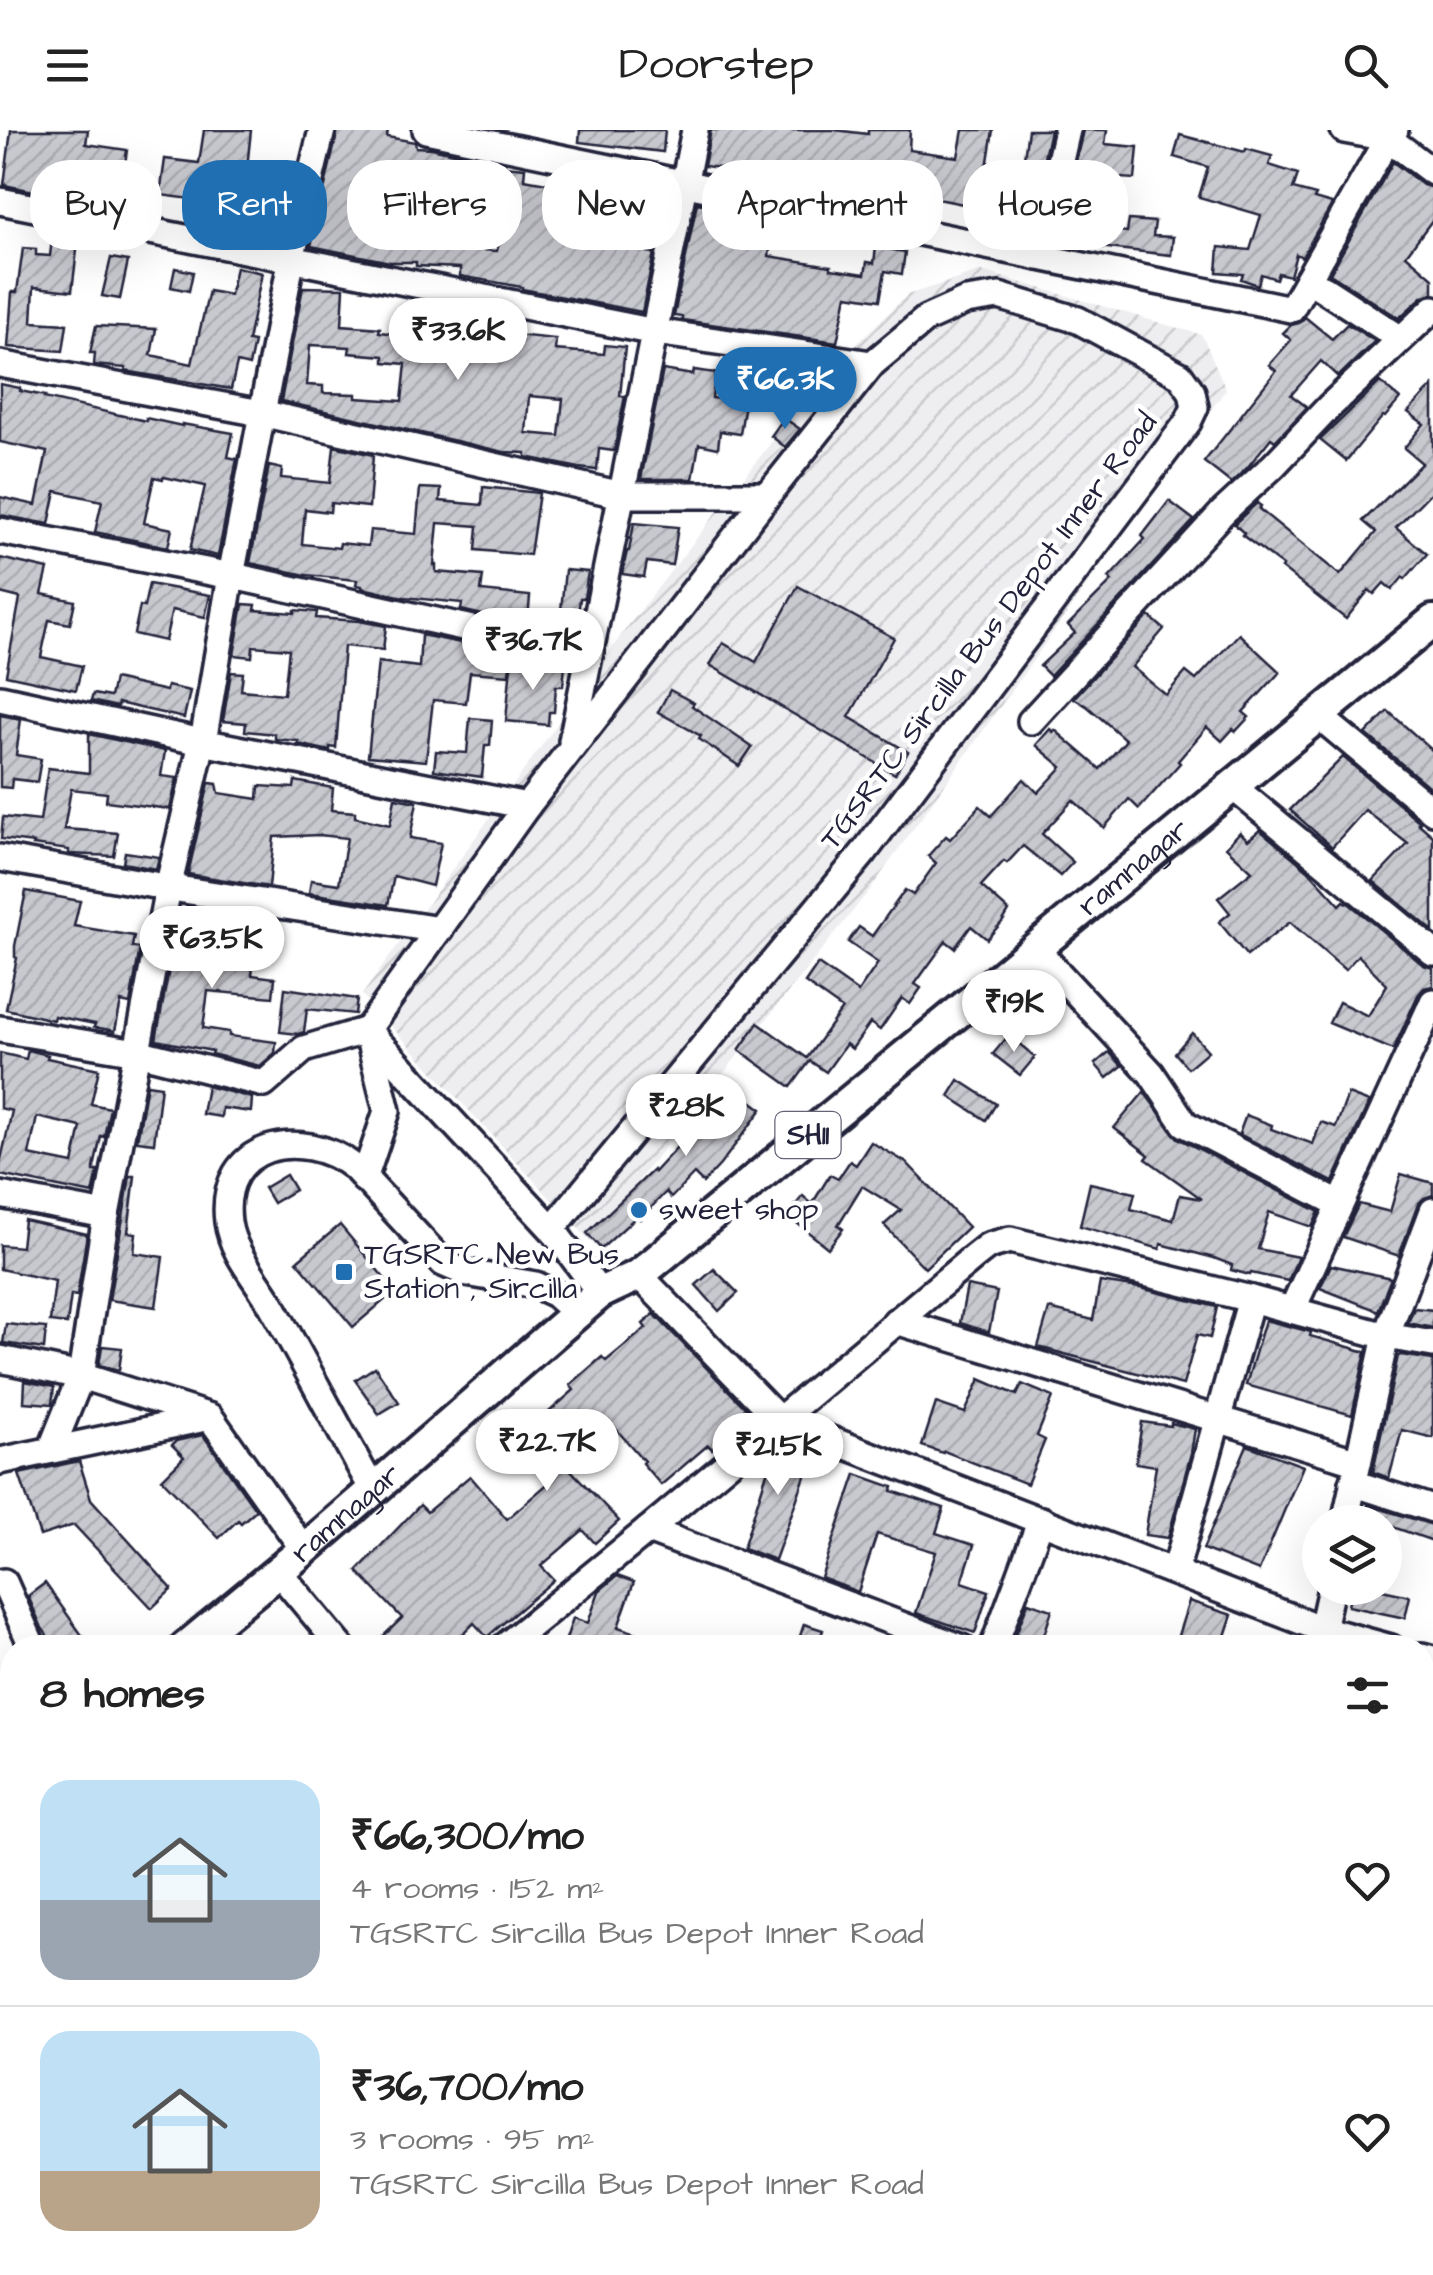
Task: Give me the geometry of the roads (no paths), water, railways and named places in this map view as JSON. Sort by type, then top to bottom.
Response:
[{"type":"main road","name":"ramnagar","points":[[201,1635],[588,1302],[638,1274],[1431,626]]},
{"type":"street","points":[[51,1450],[81,1376],[106,1215],[168,888],[202,742],[291,260],[322,130]]},
{"type":"street","points":[[426,130],[1290,309],[1392,134]]},
{"type":"street","points":[[570,751],[695,130]]},
{"type":"street","points":[[1038,257],[1067,130]]},
{"type":"street","points":[[1344,130],[1392,134],[1433,172]]},
{"type":"street","points":[[0,201],[655,332],[872,364]]},
{"type":"street","points":[[1308,278],[1402,340]]},
{"type":"street","name":"TGSRTC Sircilla Bus Depot Inner Road","points":[[367,1030],[527,806],[768,496],[872,364],[926,319],[966,301],[999,296],[1078,320],[1180,375],[1192,392],[1195,407],[1188,422],[865,851],[552,1229]]},
{"type":"street","points":[[1031,721],[1223,512],[1433,309]]},
{"type":"street","points":[[0,364],[261,413],[622,495],[768,496]]},
{"type":"street","points":[[0,530],[589,655]]},
{"type":"street","points":[[0,698],[527,806]]},
{"type":"street","points":[[1319,716],[1433,811]]},
{"type":"street","points":[[1232,786],[1433,952]]},
{"type":"street","points":[[0,858],[440,930]]},
{"type":"street","points":[[1035,948],[1151,1074],[1185,1124],[1339,1204]]},
{"type":"street","points":[[1292,1310],[1433,1002]]},
{"type":"street","points":[[0,1029],[137,1052],[264,1084],[304,1050],[367,1030]]},
{"type":"street","points":[[367,1030],[552,1229],[588,1302]]},
{"type":"street","points":[[364,1179],[387,1111],[367,1030]]},
{"type":"street","points":[[373,1490],[233,1242],[227,1202],[235,1174],[250,1158],[269,1146],[289,1144],[339,1156],[442,1263],[466,1273],[536,1285],[588,1302]]},
{"type":"street","points":[[0,1194],[106,1215]]},
{"type":"street","points":[[1349,1505],[1386,1336],[1433,1211]]},
{"type":"street","points":[[521,1635],[988,1246],[1010,1240],[1251,1298],[1386,1336],[1433,1344]]},
{"type":"street","points":[[638,1274],[779,1420],[1346,1635]]},
{"type":"street","points":[[1175,1572],[1251,1298]]},
{"type":"street","points":[[896,1321],[1218,1419],[1356,1473],[1433,1509]]},
{"type":"street","points":[[0,1359],[81,1376],[210,1417],[304,1550]]},
{"type":"street","points":[[3,1458],[210,1417]]},
{"type":"street","points":[[997,1635],[1041,1520]]},
{"type":"street","points":[[648,1530],[927,1635]]},
{"type":"street","points":[[278,1571],[331,1635]]},
{"type":"street","points":[[1,1576],[27,1635]]},
{"type":"street","points":[[1322,1628],[1327,1605]]},
{"type":"place","name":"sweet shop","points":[[639,1210]]},
{"type":"place","name":"TGSRTC New Bus Station , Sircilla","points":[[344,1272]]}]
